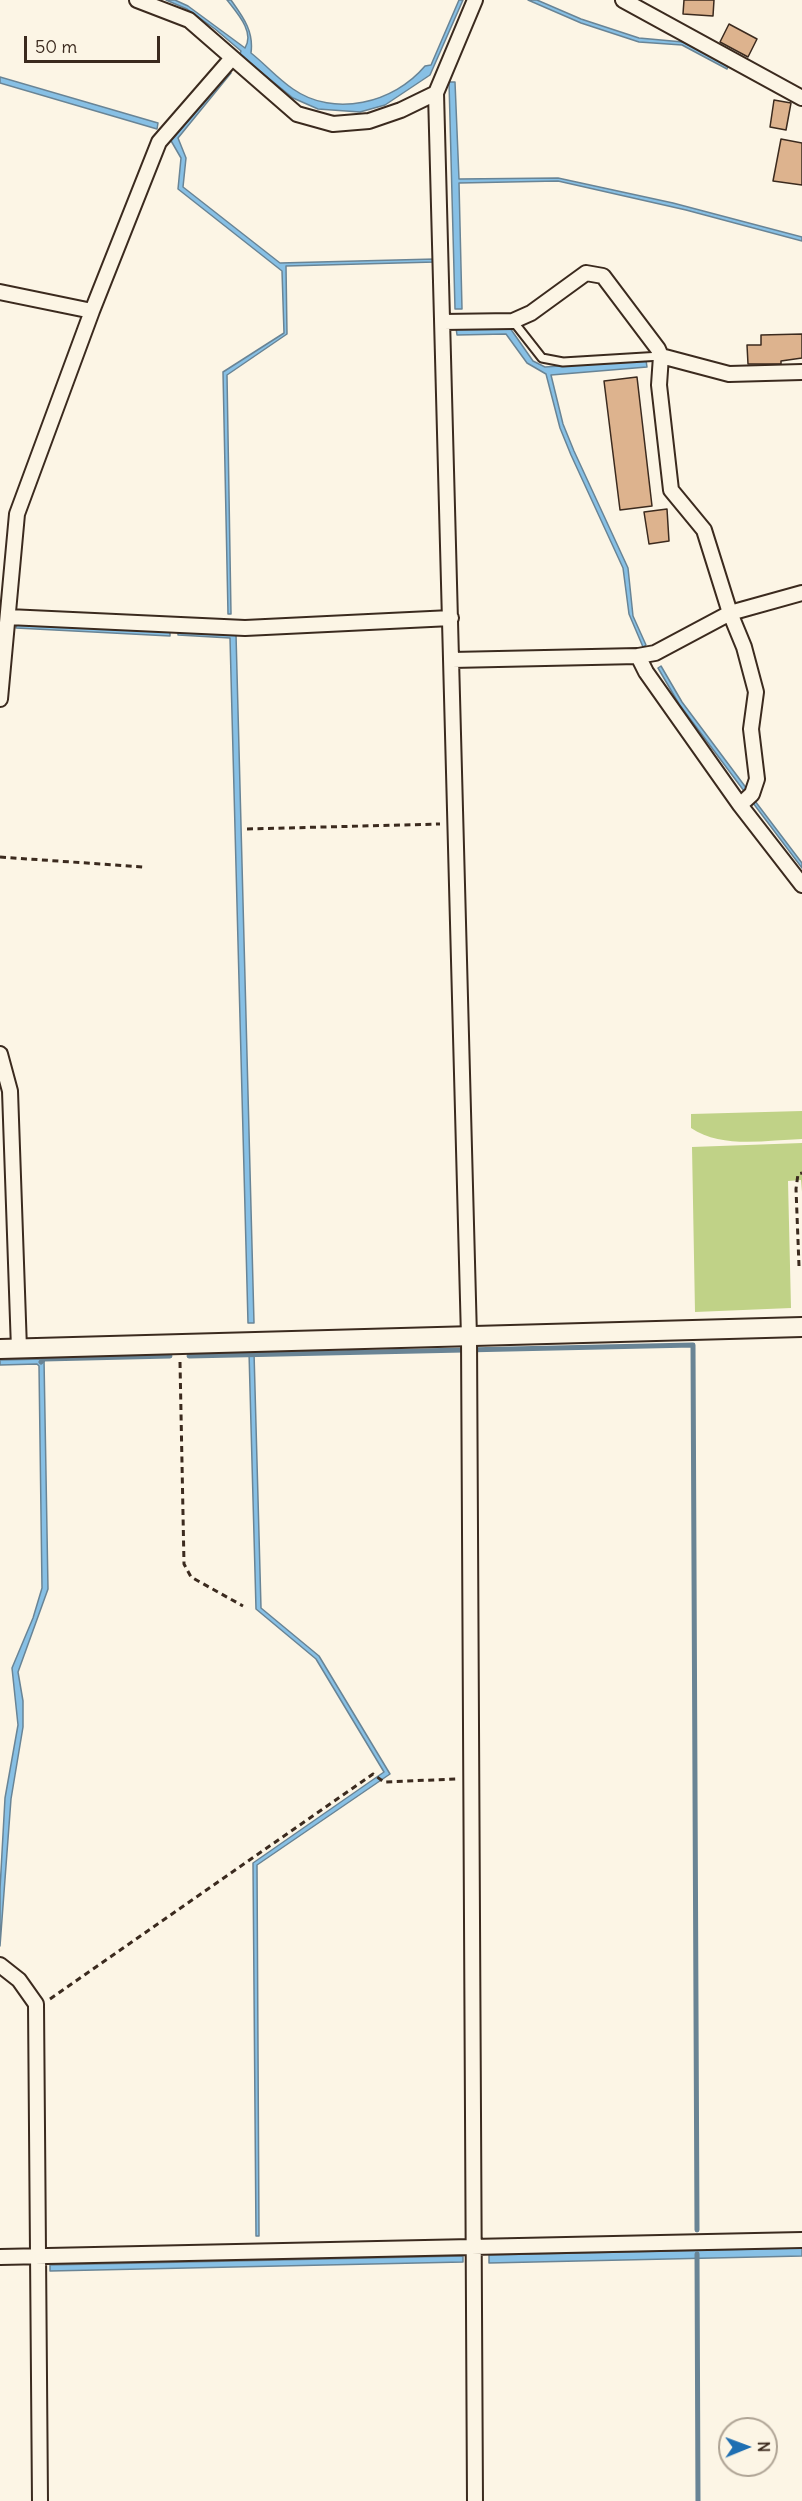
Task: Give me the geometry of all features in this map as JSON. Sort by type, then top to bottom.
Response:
[{"type":"street","points":[[137,0],[189,20],[297,114],[333,124],[369,121],[401,110],[436,93]]},
{"type":"street","points":[[475,0],[436,93],[468,1337],[475,2501]]},
{"type":"street","points":[[623,0],[802,98]]},
{"type":"street","points":[[0,699],[16,514],[92,311],[159,142],[232,58]]},
{"type":"street","points":[[443,322],[513,321],[531,313],[586,273],[603,276],[658,349],[661,356],[659,385],[671,490],[704,530],[730,613],[744,647],[756,692],[751,729],[757,779],[752,794],[740,806]]},
{"type":"street","points":[[0,292],[92,311]]},
{"type":"street","points":[[661,356],[729,374],[802,372]]},
{"type":"street","points":[[452,660],[638,656],[655,653],[730,613],[802,593]]},
{"type":"street","points":[[8,617],[245,628],[451,618]]},
{"type":"street","points":[[638,656],[646,672],[740,806],[802,885]]},
{"type":"street","points":[[0,1054],[10,1091],[10,1154],[19,1349]]},
{"type":"street","points":[[0,1349],[802,1327]]},
{"type":"street","points":[[0,1965],[19,1980],[36,2004],[40,2501]]},
{"type":"street","points":[[0,2257],[802,2240]]},
{"type":"lane","points":[[513,321],[542,358],[563,362],[661,356]]},
{"type":"path","points":[[247,829],[456,824]]},
{"type":"path","points":[[0,857],[142,867]]},
{"type":"path","points":[[799,1266],[796,1189],[798,1174],[802,1173]]},
{"type":"path","points":[[180,1345],[184,1564],[191,1577],[243,1606]]},
{"type":"path","points":[[36,2009],[373,1774],[384,1782],[470,1779]]},
{"type":"green space","points":[[802,1111],[802,1139],[730,1141],[703,1135],[691,1128],[691,1114]]},
{"type":"green space","points":[[802,1143],[802,1192],[801,1180],[788,1181],[791,1308],[695,1312],[692,1147]]},
{"type":"water","points":[[166,0],[175,0],[188,6],[245,48],[248,42],[246,29],[227,0],[231,0],[249,31],[251,53],[287,85],[309,98],[327,103],[345,104],[380,97],[412,79],[425,66],[431,65],[459,0],[463,0],[430,75],[385,105],[360,112],[318,109],[293,98],[245,59],[240,54],[241,51],[215,29],[187,9]]},
{"type":"water","points":[[528,0],[537,0],[581,19],[639,38],[683,42],[728,66],[727,69],[682,45],[639,42],[581,23]]},
{"type":"water","points":[[228,70],[231,73],[178,138],[186,158],[183,187],[280,263],[435,259],[435,262],[286,266],[287,334],[227,375],[231,614],[228,614],[223,372],[284,333],[282,271],[178,189],[181,158],[170,139]]},
{"type":"water","points":[[0,77],[158,123],[157,129],[0,83]]},
{"type":"water","points":[[449,82],[455,82],[459,179],[558,178],[673,203],[802,237],[802,241],[686,210],[558,181],[459,183],[462,309],[455,309]]},
{"type":"water","points":[[456,328],[510,328],[533,361],[545,367],[646,360],[647,367],[551,375],[563,424],[628,568],[633,616],[646,645],[643,647],[629,614],[623,568],[560,428],[546,374],[527,363],[506,334],[457,335]]},
{"type":"water","points":[[17,623],[170,630],[170,636],[16,628]]},
{"type":"water","points":[[178,630],[236,634],[254,1323],[248,1323],[230,638],[178,635]]},
{"type":"water","points":[[661,666],[682,702],[747,789],[744,791],[679,704],[658,668]]},
{"type":"water","points":[[755,801],[802,863],[802,868],[753,803]]},
{"type":"water","points":[[249,1352],[254,1352],[261,1608],[319,1656],[390,1774],[257,1865],[259,2236],[256,2236],[253,1863],[384,1772],[316,1659],[256,1609]]},
{"type":"water","points":[[44,1359],[48,1589],[18,1672],[23,1701],[23,1727],[11,1799],[0,1946],[0,1889],[5,1798],[18,1725],[12,1668],[33,1618],[42,1588],[39,1366],[37,1364],[0,1365],[0,1360]]},
{"type":"water","points":[[802,2248],[802,2256],[489,2263],[489,2255]]},
{"type":"water","points":[[463,2256],[463,2262],[50,2271],[50,2265]]},
{"type":"building","points":[[684,0],[714,0],[713,16],[683,14]]},
{"type":"building","points":[[729,24],[757,39],[748,57],[720,42]]},
{"type":"building","points":[[774,100],[791,103],[786,130],[770,127]]},
{"type":"building","points":[[781,139],[802,143],[802,185],[773,181]]},
{"type":"building","points":[[802,334],[802,358],[781,361],[781,364],[748,364],[747,345],[761,345],[761,335]]},
{"type":"building","points":[[637,377],[652,506],[620,510],[604,381]]},
{"type":"building","points":[[667,509],[669,541],[649,544],[644,512]]},
{"type":"waterway","points":[[189,1356],[693,1345],[697,2230]]},
{"type":"waterway","points":[[41,1362],[44,1359],[170,1356]]},
{"type":"waterway","points":[[697,2254],[698,2501]]}]
